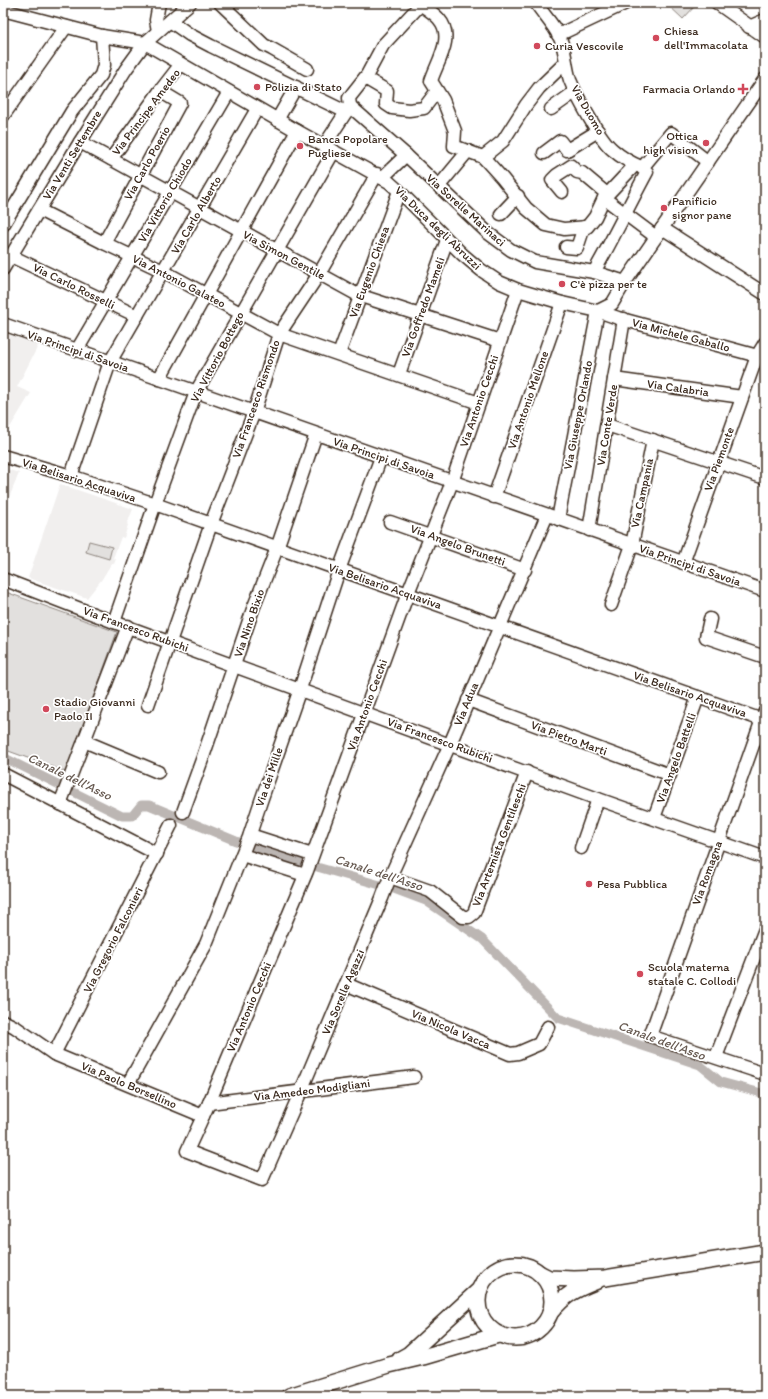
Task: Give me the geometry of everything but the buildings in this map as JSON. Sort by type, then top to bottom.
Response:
[{"type":"main road","points":[[605,1278],[575,1290],[561,1300],[550,1313],[543,1326],[533,1334],[522,1338],[510,1338],[498,1335],[489,1329],[478,1311],[477,1301],[479,1290],[483,1281],[498,1268],[509,1264],[520,1264],[530,1267],[549,1278],[605,1278],[765,1252]]},
{"type":"main road","points":[[539,1273],[546,1281],[551,1291],[552,1302],[550,1313]]},
{"type":"main road","points":[[389,1365],[409,1354],[479,1290]]},
{"type":"main road","points":[[289,1396],[389,1365],[423,1357],[498,1335]]},
{"type":"street","points":[[158,31],[156,20],[159,3]]},
{"type":"street","name":"Via Venti Settembre","points":[[3,269],[126,69],[145,43],[190,3]]},
{"type":"street","points":[[220,3],[264,45],[272,48],[307,69]]},
{"type":"street","points":[[421,3],[440,19],[446,36],[443,50],[431,81],[443,100],[454,131],[454,146],[483,157],[518,196],[526,208],[546,225],[564,229],[587,227],[595,217],[605,196],[639,166],[671,133],[708,162]]},
{"type":"street","name":"Via Vittorio Bottego","points":[[114,622],[196,392],[277,251],[348,109],[349,98],[365,78],[383,45],[421,3]]},
{"type":"street","name":"Via Duomo","points":[[536,3],[558,35],[563,47],[565,64],[574,93],[598,131],[612,149],[639,166]]},
{"type":"street","points":[[558,35],[626,3]]},
{"type":"street","points":[[724,5],[765,37]]},
{"type":"street","points":[[3,10],[102,36],[145,43]]},
{"type":"street","points":[[749,26],[765,20]]},
{"type":"street","name":"Via Sorelle Marinaci","points":[[170,21],[190,35],[211,46],[296,87],[348,109],[406,155],[488,232],[511,250],[535,262],[594,272],[625,282]]},
{"type":"street","points":[[3,116],[66,27]]},
{"type":"street","name":"Via Venti Settembre","points":[[3,225],[72,111],[101,75],[104,65],[102,36]]},
{"type":"street","name":"Via Duca degli Abruzzi","points":[[145,43],[277,120],[379,176],[399,191],[462,254],[481,270],[499,282],[518,290],[562,304],[598,311]]},
{"type":"street","name":"Via Principe Amedeo","points":[[111,159],[160,91],[182,64]]},
{"type":"street","points":[[483,157],[503,141],[526,105],[539,88],[565,64]]},
{"type":"street","points":[[365,78],[387,91],[386,104],[392,108],[409,110],[424,108],[437,91]]},
{"type":"street","points":[[598,311],[612,304],[625,282],[748,102],[763,86]]},
{"type":"street","points":[[277,120],[296,87]]},
{"type":"street","name":"Via Carlo Poerio","points":[[104,243],[180,103],[160,91]]},
{"type":"street","name":"Via Vittorio Chiodo","points":[[77,350],[229,92]]},
{"type":"street","points":[[551,108],[574,93]]},
{"type":"street","name":"Via Carlo Alberto","points":[[71,476],[110,362],[258,109]]},
{"type":"street","points":[[159,379],[297,131]]},
{"type":"street","points":[[544,154],[560,141],[567,150],[598,131]]},
{"type":"street","name":"Via Simon Gentile","points":[[80,142],[240,231],[360,295],[500,342]]},
{"type":"street","points":[[439,186],[468,151]]},
{"type":"street","name":"Via Francesco Rismondo","points":[[148,705],[211,524],[254,412],[279,334],[320,274],[379,176],[406,155]]},
{"type":"street","points":[[562,192],[552,180],[571,166],[577,172],[582,173],[625,214],[659,232],[765,294]]},
{"type":"street","points":[[594,272],[614,238],[647,172],[639,166]]},
{"type":"street","name":"Via Eugenio Chiesa","points":[[339,354],[399,191]]},
{"type":"street","points":[[501,214],[518,196]]},
{"type":"street","name":"Via Antonio Galateo","points":[[39,210],[206,293],[279,334],[399,374],[479,403]]},
{"type":"street","points":[[566,247],[576,248],[584,227]]},
{"type":"street","name":"Via Goffredo Mameli","points":[[399,374],[447,240]]},
{"type":"street","name":"Via Carlo Rosselli","points":[[11,256],[137,316]]},
{"type":"street","name":"Via Antonio Cecchi","points":[[203,1116],[306,873],[408,593],[452,482],[518,290]]},
{"type":"street","name":"Via Antonio Mellone","points":[[494,497],[562,304]]},
{"type":"street","name":"Via Michele Gaballo","points":[[598,311],[761,357]]},
{"type":"street","name":"Via Giuseppe Orlando","points":[[553,517],[598,311]]},
{"type":"street","name":"Via Conte Verde","points":[[589,530],[624,319]]},
{"type":"street","name":"Via Principi di Savoia","points":[[3,324],[765,592]]},
{"type":"street","name":"Via Piemonte","points":[[683,563],[742,397],[761,357],[765,343]]},
{"type":"street","name":"Via Calabria","points":[[614,379],[742,397]]},
{"type":"street","points":[[607,425],[765,477]]},
{"type":"street","name":"Via Nino Bixio","points":[[182,812],[203,756],[253,610],[277,548],[316,434]]},
{"type":"street","name":"Via Campania","points":[[611,605],[632,545],[653,440]]},
{"type":"street","name":"Via Belisario Acquaviva","points":[[3,456],[71,476],[155,504],[698,697],[764,717]]},
{"type":"street","name":"Via dei Mille","points":[[128,1084],[206,944],[243,853],[300,690],[339,570],[381,457]]},
{"type":"street","name":"Via Adua","points":[[387,884],[450,744],[525,570],[553,517]]},
{"type":"street","name":"Via Angelo Brunetti","points":[[390,522],[431,535],[525,570]]},
{"type":"street","name":"Via Francesco Rubichi","points":[[3,580],[598,799],[765,858]]},
{"type":"street","points":[[710,619],[706,637],[765,657]]},
{"type":"street","points":[[61,801],[128,626]]},
{"type":"street","name":"Via Angelo Battelli","points":[[654,818],[698,697]]},
{"type":"street","name":"Via Pietro Marti","points":[[468,700],[670,775]]},
{"type":"street","name":"Via Romagna","points":[[716,1058],[650,1036],[764,717]]},
{"type":"street","points":[[84,742],[158,772]]},
{"type":"street","name":"Via Artemista Gentileschi","points":[[387,884],[430,891],[463,917],[469,917],[474,913],[527,772]]},
{"type":"street","points":[[3,774],[61,801],[157,854]]},
{"type":"street","points":[[581,848],[598,799]]},
{"type":"street","name":"Via Gregorio Falconieri","points":[[54,1054],[172,825]]},
{"type":"street","points":[[249,836],[312,856]]},
{"type":"street","points":[[243,853],[306,873]]},
{"type":"street","name":"Via Sorelle Agazzi","points":[[203,1116],[187,1151],[262,1180],[301,1091],[387,884]]},
{"type":"street","points":[[765,929],[716,1058],[765,1074]]},
{"type":"street","name":"Via Nicola Vacca","points":[[346,984],[510,1054],[518,1053],[539,1044],[548,1027]]},
{"type":"street","name":"Via Paolo Borsellino","points":[[3,1021],[15,1027],[54,1054],[203,1116]]},
{"type":"street","name":"Via Amedeo Modigliani","points":[[209,1103],[414,1076]]},
{"type":"street","points":[[749,1255],[765,1248]]},
{"type":"street","points":[[749,1255],[765,1256]]},
{"type":"shaded area","points":[[666,3],[686,3],[695,6],[683,19]]},
{"type":"shaded area","points":[[3,329],[39,344],[17,387],[31,393],[3,439]]},
{"type":"shaded area","points":[[3,468],[19,473],[3,513]]},
{"type":"shaded area","points":[[60,484],[133,509],[127,524],[124,538],[121,537],[113,558],[116,559],[114,564],[111,564],[102,579],[87,598],[28,578]]},
{"type":"shaded area","points":[[89,541],[112,547],[109,559],[86,552]]},
{"type":"shaded area","name":"Stadio Giovanni Paolo II","points":[[3,591],[117,632],[66,772],[3,749]]},
{"type":"waterway","name":"Canale dell'Asso","points":[[3,757],[122,816],[132,816],[141,805],[149,805],[236,841],[317,867],[394,889],[426,901],[482,939],[558,1018],[700,1065],[721,1082],[765,1094]]},
{"type":"place","name":"Chiesa dell'Immacolata","points":[[656,38]]},
{"type":"place","name":"Curia Vescovile","points":[[537,46]]},
{"type":"place","name":"Polizia di Stato","points":[[257,87]]},
{"type":"place","name":"Farmacia Orlando","points":[[743,89]]},
{"type":"place","name":"Ottica high vision","points":[[706,143]]},
{"type":"place","name":"Banca Popolare Pugliese","points":[[300,146]]},
{"type":"place","name":"Panificio signor pane","points":[[664,208]]},
{"type":"place","name":"C'è pizza per te","points":[[562,284]]},
{"type":"place","name":"Stadio Giovanni Paolo II","points":[[46,709]]},
{"type":"place","name":"Pesa Pubblica","points":[[589,884]]},
{"type":"place","name":"Scuola materna statale C. Collodi","points":[[640,974]]}]
